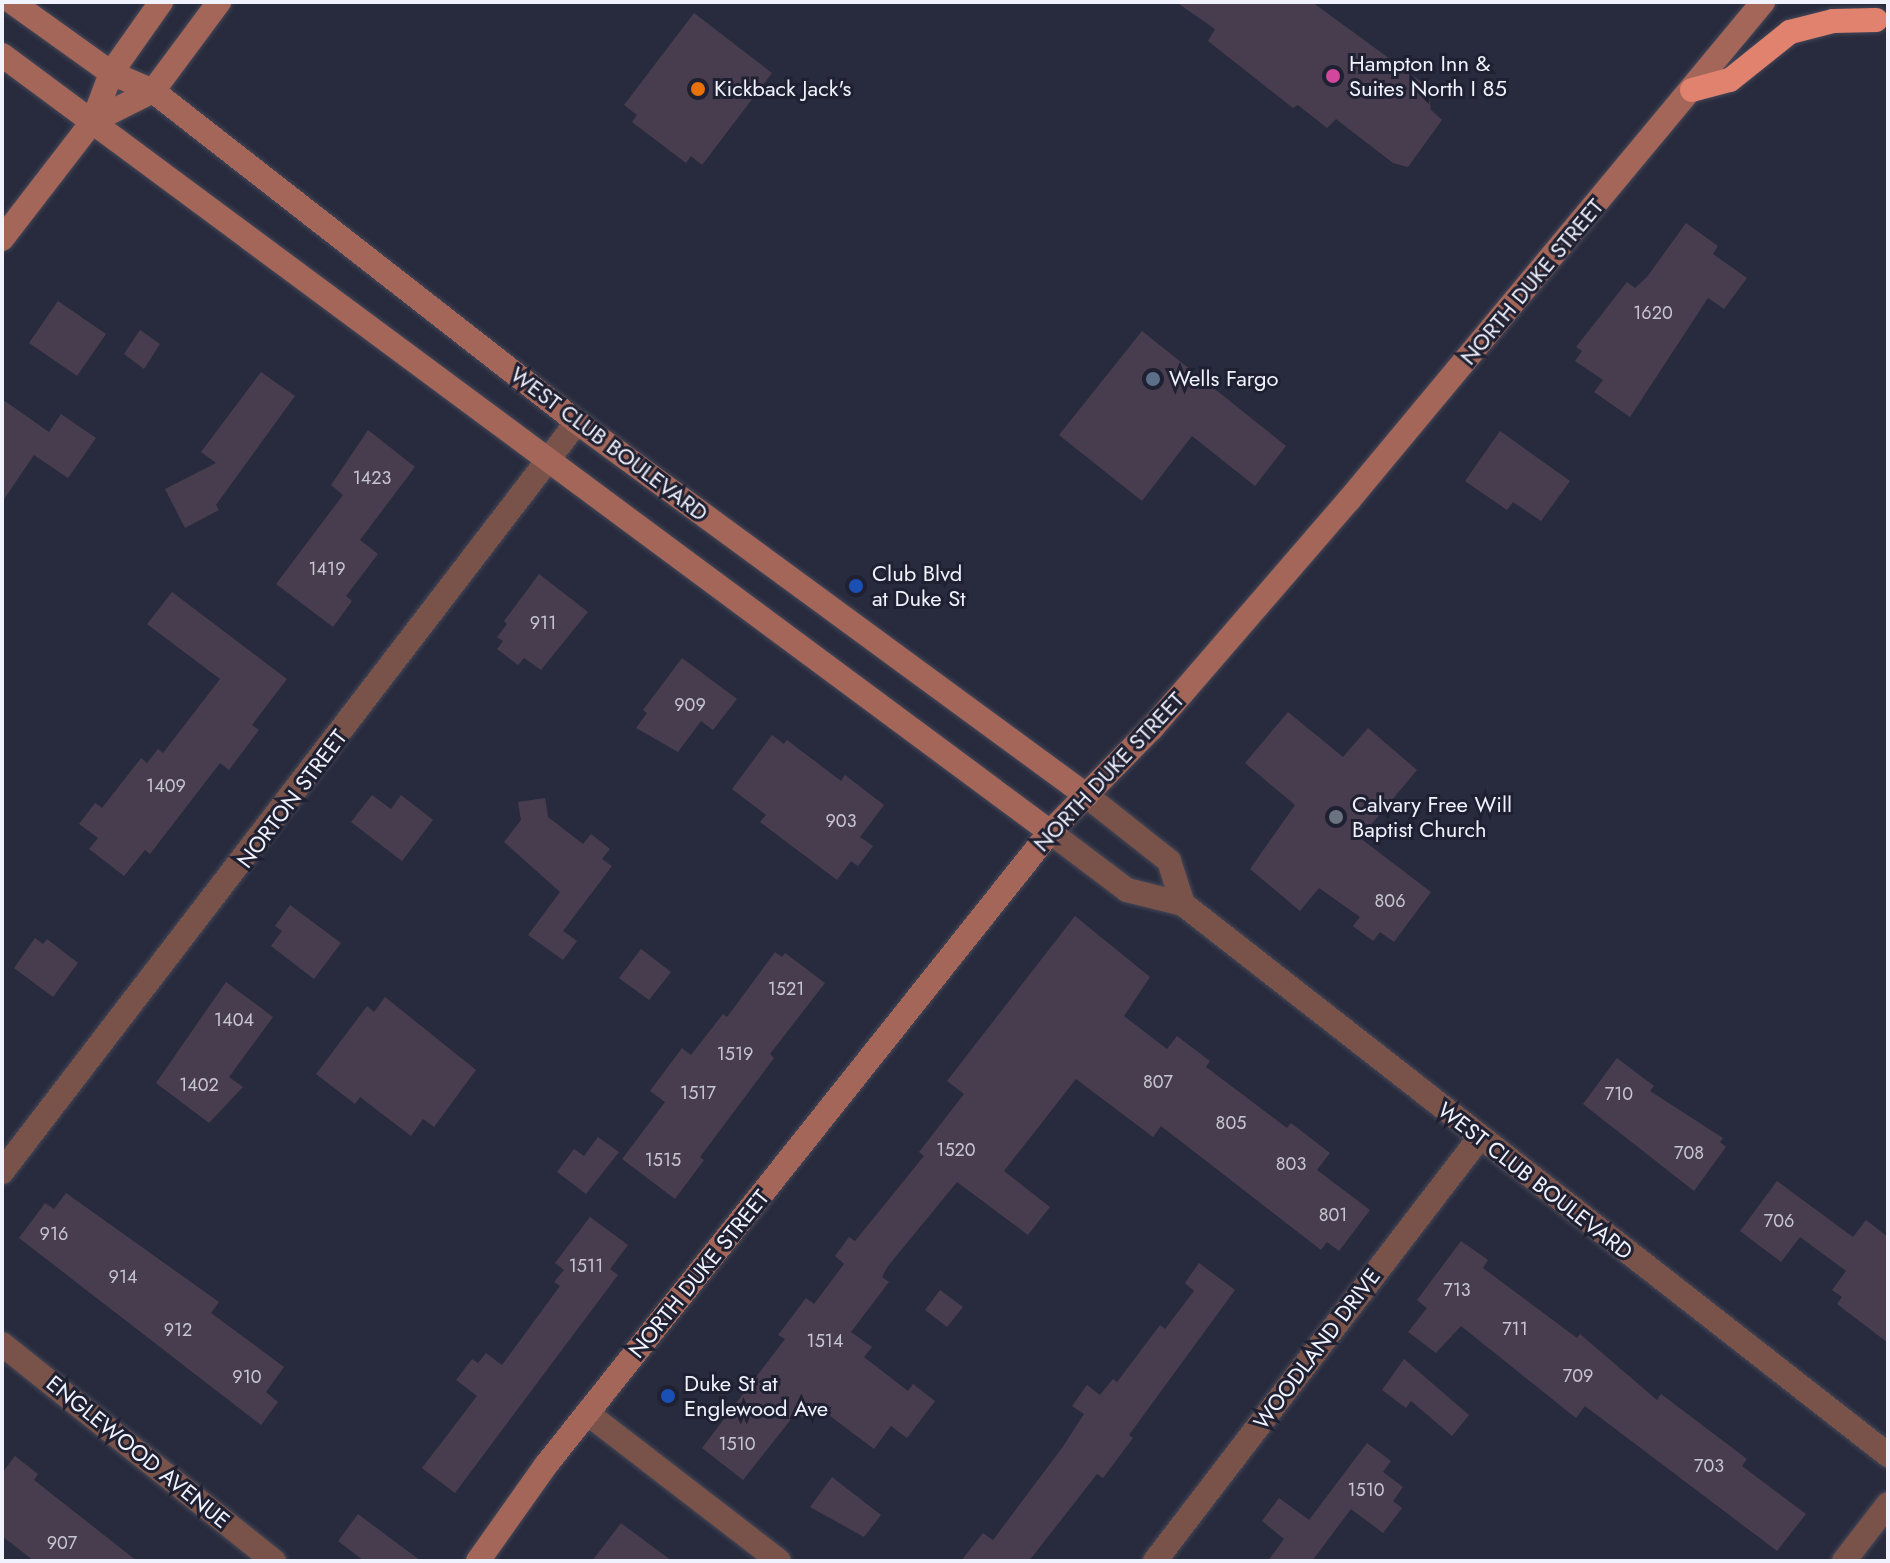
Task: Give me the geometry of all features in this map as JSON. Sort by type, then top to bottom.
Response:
[{"type":"highway","points":[[1846,2],[1882,23]]},
{"type":"highway","points":[[1692,90],[1730,80],[1790,32],[1833,21],[1882,23]]},
{"type":"main road","name":"WEST CLUB BOULEVARD","points":[[12,2],[111,73],[153,91],[577,422],[1087,796]]},
{"type":"main road","points":[[2,239],[93,121],[111,73],[161,2]]},
{"type":"main road","points":[[93,121],[153,91],[219,2]]},
{"type":"main road","name":"NORTH DUKE STREET","points":[[478,1561],[587,1413],[1050,832],[1087,796],[1331,521],[1763,2]]},
{"type":"main road","name":"WEST CLUB BOULEVARD","points":[[2,55],[550,458],[703,578],[1050,832]]},
{"type":"street","name":"NORTON STREET","points":[[2,1172],[577,422]]},
{"type":"street","name":"WEST CLUB BOULEVARD","points":[[1087,796],[1169,861],[1183,904]]},
{"type":"street","name":"WEST CLUB BOULEVARD","points":[[1050,832],[1127,890],[1183,904],[1888,1455]]},
{"type":"street","name":"WOODLAND DRIVE","points":[[1155,1561],[1480,1137]]},
{"type":"street","name":"ENGLEWOOD AVENUE","points":[[2,1344],[274,1561]]},
{"type":"street","points":[[587,1413],[779,1561]]},
{"type":"street","points":[[1844,1561],[1888,1504]]},
{"type":"building","name":"Hampton Inn & Suites North I 85","points":[[1176,2],[1312,2],[1427,86],[1431,110],[1442,120],[1408,167],[1393,163],[1336,119],[1327,128],[1298,105],[1293,108],[1208,41],[1215,29]]},
{"type":"building","name":"Kickback Jack's","points":[[694,13],[772,73],[702,165],[691,156],[686,163],[632,122],[637,115],[624,105]]},
{"type":"building","points":[[1686,223],[1718,246],[1713,254],[1747,278],[1724,309],[1708,298],[1630,417],[1594,392],[1603,380],[1575,361],[1582,351],[1576,347],[1627,282],[1635,288],[1647,277]]},
{"type":"building","points":[[58,301],[106,334],[77,376],[29,343]]},
{"type":"building","points":[[140,330],[160,344],[144,369],[124,354]]},
{"type":"building","name":"Wells Fargo","points":[[1142,331],[1286,446],[1255,486],[1192,436],[1142,501],[1059,435]]},
{"type":"building","points":[[261,372],[295,396],[216,505],[219,510],[185,528],[165,489],[216,463],[201,452]]},
{"type":"building","points":[[2,399],[49,432],[61,414],[96,438],[68,478],[34,455],[2,502]]},
{"type":"building","points":[[368,430],[415,467],[360,540],[378,554],[346,596],[352,601],[333,627],[276,584],[343,495],[331,485]]},
{"type":"building","points":[[1500,431],[1570,481],[1541,521],[1513,502],[1507,510],[1465,481]]},
{"type":"building","points":[[539,574],[588,612],[541,670],[524,658],[518,665],[497,649],[503,641],[497,637],[507,624],[504,621]]},
{"type":"building","points":[[172,592],[287,679],[252,725],[259,730],[229,770],[220,763],[150,854],[145,850],[124,876],[89,849],[98,838],[79,824],[95,803],[102,808],[141,758],[147,763],[158,749],[163,753],[220,679],[147,624]]},
{"type":"building","points":[[682,658],[737,699],[713,730],[701,721],[678,752],[636,728],[647,713],[643,710]]},
{"type":"building","name":"Calvary Free Will Baptist Church","points":[[1288,712],[1343,757],[1368,728],[1417,770],[1360,838],[1431,892],[1394,942],[1380,932],[1373,941],[1353,926],[1360,917],[1319,888],[1300,911],[1250,869],[1295,805],[1245,763]]},
{"type":"building","points":[[772,735],[784,744],[787,740],[841,781],[845,775],[884,805],[860,837],[873,846],[858,866],[851,861],[837,880],[760,822],[766,815],[732,789]]},
{"type":"building","points":[[372,795],[391,809],[401,795],[433,820],[402,861],[351,822]]},
{"type":"building","points":[[545,798],[548,817],[583,844],[591,834],[610,849],[602,859],[612,866],[563,931],[577,941],[563,960],[528,935],[560,892],[504,842],[521,820],[518,802]]},
{"type":"building","points":[[290,905],[341,943],[314,979],[271,946],[282,931],[275,926]]},
{"type":"building","points":[[1075,916],[1150,977],[1124,1016],[1167,1049],[1177,1036],[1210,1061],[1206,1067],[1287,1128],[1291,1123],[1330,1153],[1317,1170],[1370,1210],[1339,1251],[1327,1242],[1321,1250],[1161,1126],[1153,1137],[1076,1079],[1004,1171],[1050,1207],[1028,1235],[957,1182],[888,1266],[882,1277],[889,1282],[851,1332],[872,1347],[864,1357],[908,1391],[913,1384],[935,1401],[907,1438],[891,1426],[874,1449],[814,1404],[804,1418],[796,1413],[743,1480],[702,1448],[785,1339],[778,1335],[806,1298],[814,1304],[844,1264],[835,1256],[849,1237],[855,1241],[924,1156],[919,1152],[964,1094],[947,1081]]},
{"type":"building","points":[[35,938],[43,944],[47,939],[78,963],[53,997],[14,968]]},
{"type":"building","points":[[641,949],[671,972],[649,1000],[619,978]]},
{"type":"building","points":[[775,952],[782,957],[785,953],[825,983],[770,1054],[774,1058],[700,1157],[704,1160],[675,1199],[622,1159],[665,1102],[650,1091],[682,1048],[691,1055],[723,1014],[727,1017]]},
{"type":"building","points":[[226,982],[273,1017],[229,1077],[243,1087],[209,1123],[156,1083]]},
{"type":"building","points":[[385,997],[476,1070],[434,1127],[423,1119],[411,1136],[360,1097],[355,1104],[316,1074],[367,1006],[374,1012]]},
{"type":"building","points":[[1617,1058],[1654,1086],[1650,1091],[1723,1138],[1720,1142],[1726,1147],[1694,1191],[1583,1104]]},
{"type":"building","points":[[598,1137],[619,1152],[586,1194],[557,1172],[574,1149],[584,1156]]},
{"type":"building","points":[[1777,1181],[1853,1237],[1866,1220],[1888,1237],[1888,1343],[1837,1304],[1842,1297],[1832,1290],[1846,1271],[1800,1237],[1781,1262],[1740,1231]]},
{"type":"building","points":[[66,1193],[219,1302],[211,1313],[284,1367],[266,1392],[278,1402],[261,1425],[19,1238],[45,1203],[54,1209]]},
{"type":"building","points":[[590,1217],[628,1245],[610,1269],[618,1275],[455,1493],[422,1468],[477,1396],[456,1380],[472,1359],[478,1363],[486,1353],[502,1365],[560,1286],[554,1282],[564,1270],[555,1263]]},
{"type":"building","points":[[1461,1241],[1488,1260],[1483,1268],[1577,1338],[1580,1334],[1657,1400],[1661,1394],[1747,1459],[1742,1466],[1806,1514],[1777,1551],[1585,1406],[1576,1418],[1461,1326],[1436,1353],[1408,1332],[1427,1308],[1417,1300]]},
{"type":"building","points":[[1199,1263],[1235,1290],[1129,1435],[1133,1438],[1103,1478],[1097,1474],[1029,1561],[961,1561],[983,1533],[993,1540],[1062,1448],[1084,1414],[1072,1406],[1087,1385],[1100,1395],[1113,1379],[1117,1382],[1160,1325],[1165,1329],[1194,1291],[1185,1283]]},
{"type":"building","points":[[940,1290],[963,1307],[947,1327],[925,1310]]},
{"type":"building","points":[[1404,1359],[1469,1415],[1452,1436],[1411,1401],[1406,1408],[1382,1390]]},
{"type":"building","points":[[1367,1443],[1391,1461],[1383,1472],[1403,1487],[1393,1501],[1402,1508],[1383,1533],[1351,1509],[1312,1561],[1268,1561],[1284,1539],[1262,1521],[1279,1498],[1309,1520]]},
{"type":"building","points":[[15,1456],[38,1474],[34,1480],[137,1561],[34,1561],[2,1536],[2,1473]]},
{"type":"building","points":[[832,1477],[881,1515],[864,1537],[810,1507]]},
{"type":"building","points":[[358,1514],[421,1561],[364,1561],[338,1541]]},
{"type":"building","points":[[621,1523],[672,1561],[592,1561]]},
{"type":"place","name":"Hampton Inn & Suites North I 85","points":[[1333,76]]},
{"type":"place","name":"Kickback Jack's","points":[[698,89]]},
{"type":"place","name":"Wells Fargo","points":[[1153,379]]},
{"type":"place","name":"Club Blvd at Duke St","points":[[856,586]]},
{"type":"place","name":"Calvary Free Will Baptist Church","points":[[1336,817]]},
{"type":"place","name":"Duke St at Englewood Ave","points":[[668,1396]]}]
